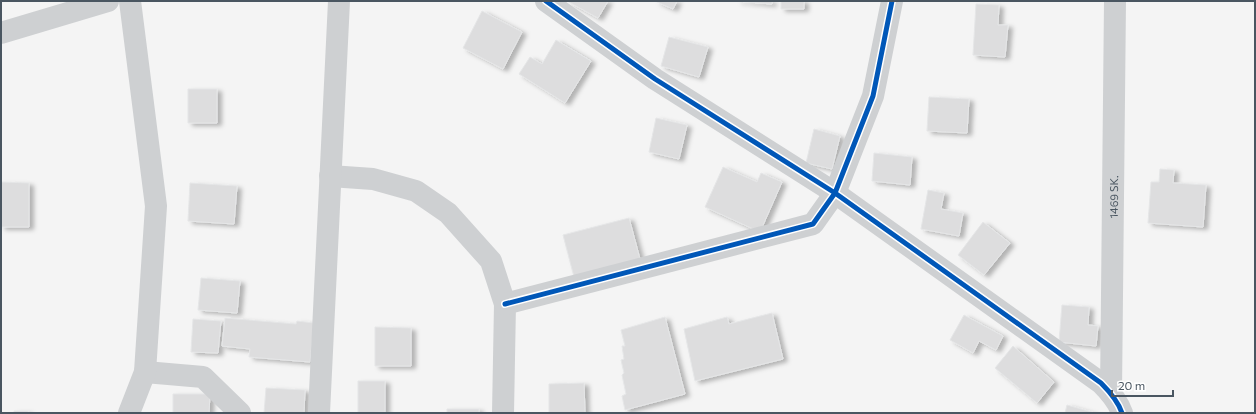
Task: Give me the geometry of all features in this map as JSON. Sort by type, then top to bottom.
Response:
[{"type":"street","points":[[1,33],[108,1]]},
{"type":"street","points":[[129,413],[145,372],[156,206],[130,1]]},
{"type":"street","points":[[319,413],[339,1]]},
{"type":"street","points":[[546,1],[656,79],[835,193],[1101,383],[1111,393],[1122,413]]},
{"type":"street","points":[[505,304],[813,224],[835,193],[874,96],[892,1]]},
{"type":"street","name":"1469 SK.","points":[[1111,393],[1115,1]]},
{"type":"street","points":[[330,176],[373,179],[416,191],[448,214],[491,261],[505,304],[503,413]]},
{"type":"street","points":[[145,372],[203,377],[240,413]]},
{"type":"building","points":[[567,1],[608,1],[598,18]]},
{"type":"building","points":[[655,1],[677,1],[673,9]]},
{"type":"building","points":[[737,1],[772,1],[772,4]]},
{"type":"building","points":[[781,1],[804,1],[804,9],[781,9]]},
{"type":"building","points":[[976,4],[999,5],[998,25],[1008,25],[1005,57],[973,55]]},
{"type":"building","points":[[482,11],[522,32],[503,69],[463,48]]},
{"type":"building","points":[[669,37],[708,47],[699,77],[661,66]]},
{"type":"building","points":[[556,40],[591,61],[565,103],[519,74],[530,57],[542,64]]},
{"type":"building","points":[[188,89],[217,89],[217,123],[188,123]]},
{"type":"building","points":[[929,97],[969,99],[967,133],[927,131]]},
{"type":"building","points":[[656,118],[687,125],[679,159],[649,152]]},
{"type":"building","points":[[814,129],[840,136],[832,169],[806,163]]},
{"type":"building","points":[[874,153],[912,157],[910,185],[872,181]]},
{"type":"building","points":[[723,167],[757,182],[761,173],[782,182],[760,232],[705,207]]},
{"type":"building","points":[[1160,169],[1174,170],[1173,183],[1206,185],[1203,227],[1148,223],[1151,182],[1159,182]]},
{"type":"building","points":[[1,182],[29,183],[29,227],[1,227]]},
{"type":"building","points":[[190,183],[237,186],[234,224],[188,221]]},
{"type":"building","points":[[928,190],[944,193],[941,209],[963,213],[959,236],[921,229]]},
{"type":"building","points":[[629,218],[640,259],[574,277],[563,235]]},
{"type":"building","points":[[983,222],[1010,243],[984,275],[958,255]]},
{"type":"building","points":[[201,278],[240,281],[237,313],[198,310]]},
{"type":"building","points":[[1062,305],[1089,307],[1088,325],[1098,326],[1096,346],[1059,342]]},
{"type":"building","points":[[772,313],[783,359],[695,381],[684,329],[727,317],[729,324]]},
{"type":"building","points":[[964,315],[1003,336],[996,350],[979,341],[973,353],[950,340]]},
{"type":"building","points":[[665,317],[685,394],[625,410],[622,396],[626,394],[621,360],[624,359],[622,346],[625,346],[621,330]]},
{"type":"building","points":[[225,318],[296,324],[297,321],[314,323],[310,362],[249,357],[250,349],[222,346]]},
{"type":"building","points":[[193,319],[221,321],[218,353],[191,352]]},
{"type":"building","points":[[375,327],[411,328],[411,366],[375,366]]},
{"type":"building","points":[[1013,346],[1054,382],[1037,403],[995,368]]},
{"type":"building","points":[[358,381],[385,381],[385,412],[358,413]]},
{"type":"building","points":[[584,383],[585,413],[549,413],[549,384]]},
{"type":"building","points":[[266,388],[305,390],[304,413],[264,413]]},
{"type":"building","points":[[173,394],[210,394],[209,413],[173,413]]},
{"type":"building","points":[[1067,405],[1095,413],[1065,413]]},
{"type":"building","points":[[447,409],[479,409],[479,413],[447,413]]},
{"type":"building","points":[[14,411],[28,411],[28,413],[14,413]]},
{"type":"cycle path","points":[[546,1],[655,79],[835,193],[1101,383],[1113,397],[1122,413]]},
{"type":"cycle path","points":[[505,304],[813,224],[835,193],[873,96],[892,1]]}]
